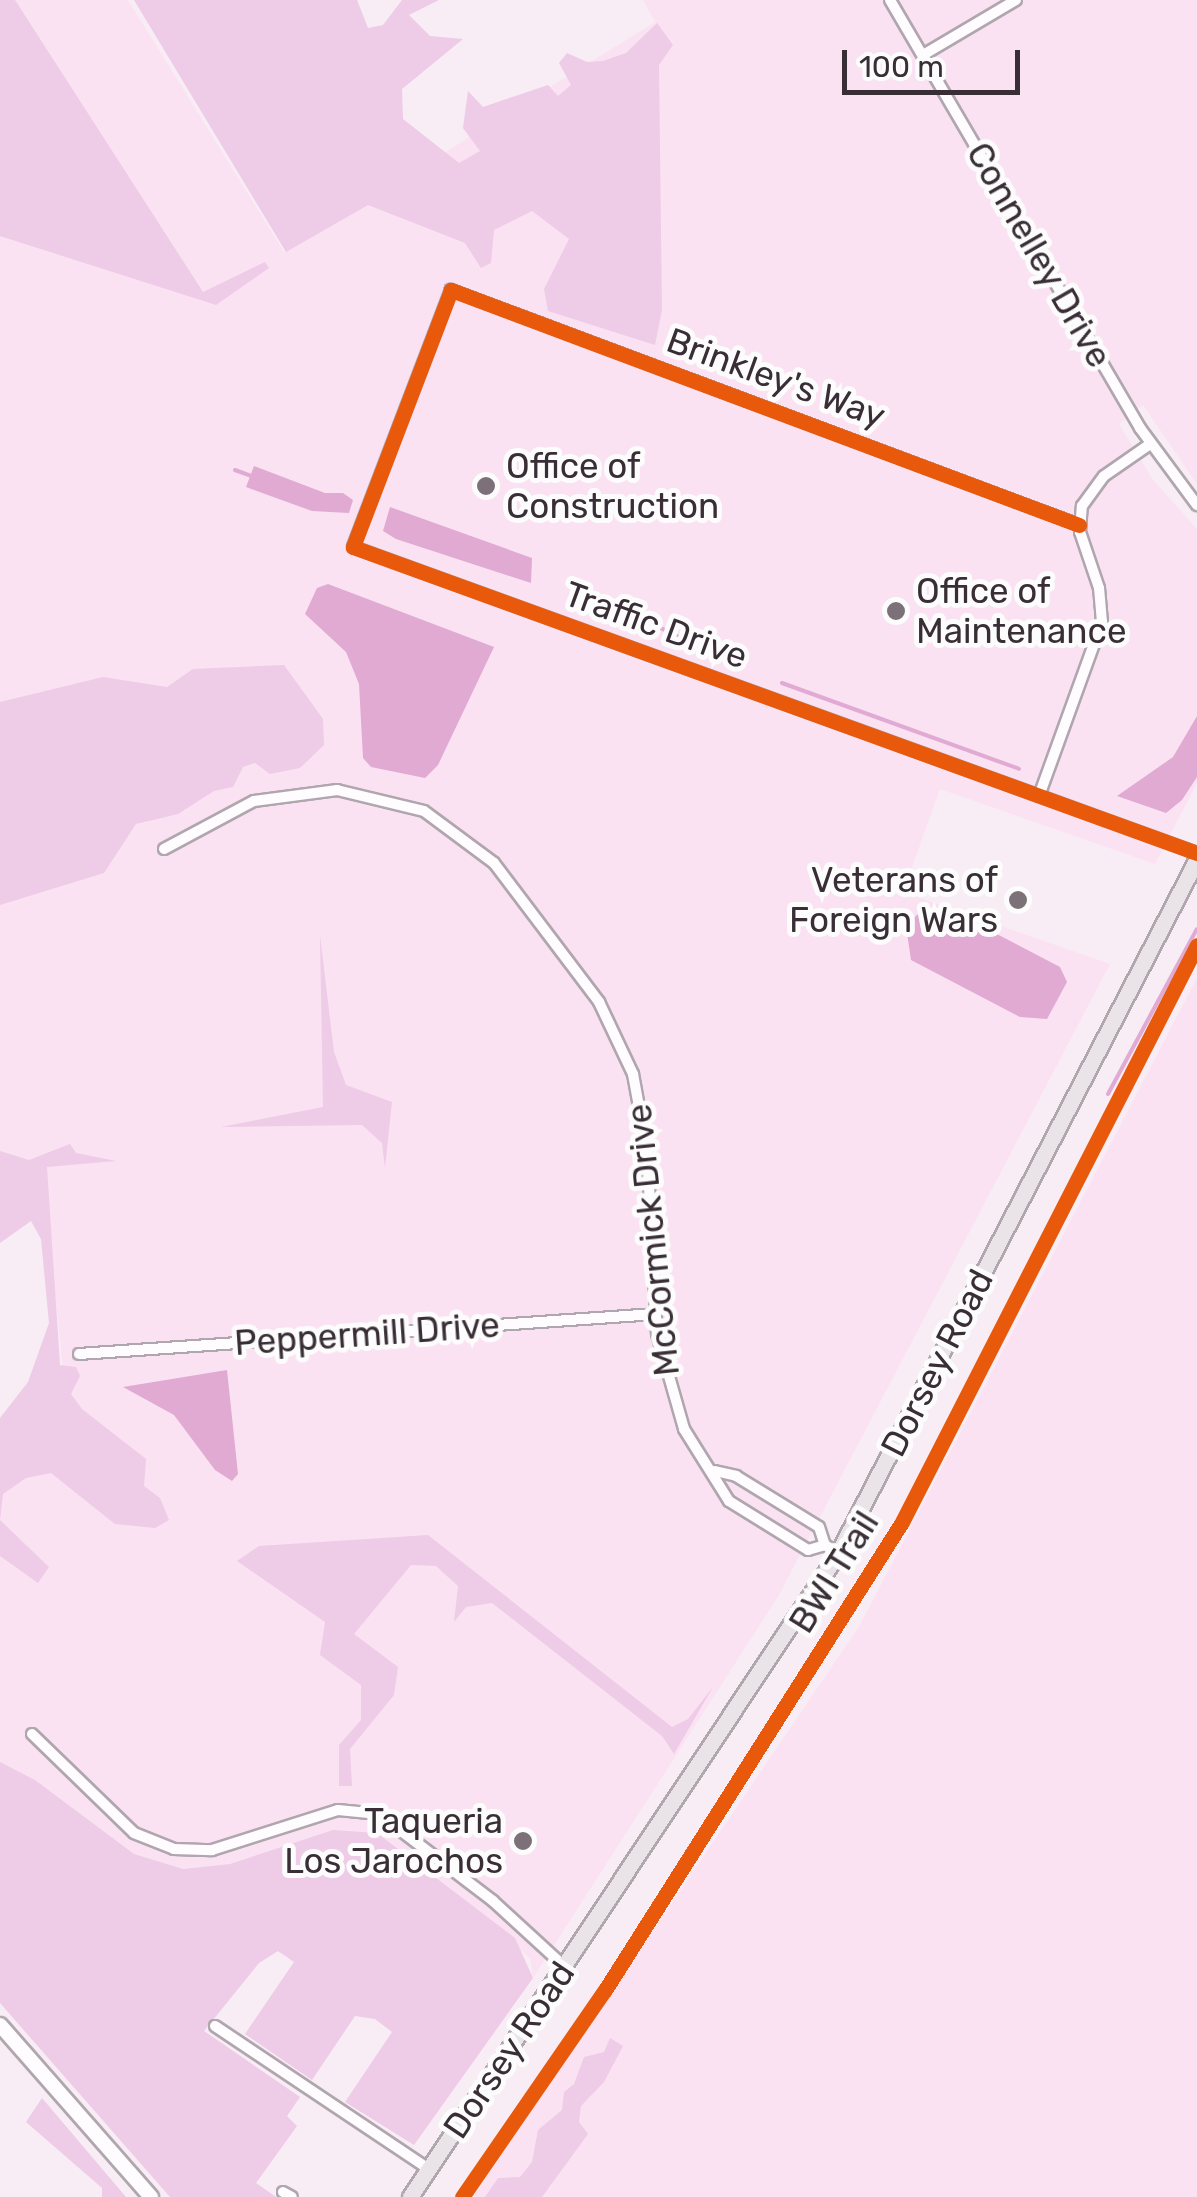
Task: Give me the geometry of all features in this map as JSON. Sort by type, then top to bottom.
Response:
[{"type":"main road","name":"Dorsey Road","points":[[410,2197],[566,1968],[831,1549],[1197,856]]},
{"type":"street","name":"Connelley Drive","points":[[890,0],[1150,444],[1197,504]]},
{"type":"street","points":[[924,55],[1016,0]]},
{"type":"street","name":"Brinkley's Way","points":[[451,290],[1079,526]]},
{"type":"street","name":"Traffic Drive","points":[[451,290],[354,547],[1197,856]]},
{"type":"street","points":[[1039,796],[1102,622],[1099,588],[1079,526],[1095,485],[1150,444]]},
{"type":"street","name":"McCormick Drive","points":[[164,849],[254,801],[337,790],[412,806],[484,852],[590,988],[632,1074],[647,1150],[656,1314],[673,1404],[715,1472],[718,1491],[742,1511],[808,1550],[831,1549]]},
{"type":"street","name":"Peppermill Drive","points":[[79,1354],[656,1314]]},
{"type":"street","points":[[715,1472],[736,1476],[818,1527],[831,1549]]},
{"type":"street","points":[[32,1734],[134,1833],[174,1848],[212,1850],[336,1810],[379,1814],[493,1901],[566,1968]]},
{"type":"street","points":[[0,2025],[151,2197]]},
{"type":"street","points":[[214,2026],[429,2169]]},
{"type":"shaded area","points":[[0,0],[128,0],[284,252],[655,22],[643,0],[1197,0],[1197,484],[1143,405],[1119,424],[1153,480],[1197,529],[1197,783],[1155,864],[940,789],[903,892],[1110,964],[779,1595],[533,1978],[530,1958],[392,1847],[183,1869],[134,1855],[35,1780],[0,1762],[0,1492],[66,1398],[43,1177],[0,1152]]},
{"type":"shaded area","points":[[0,0],[15,0],[203,292],[265,262],[269,268],[216,305],[0,236]]},
{"type":"shaded area","points":[[134,0],[357,0],[368,28],[383,25],[402,0],[439,0],[409,15],[430,36],[463,39],[402,89],[403,119],[459,163],[480,151],[463,128],[468,91],[483,107],[548,85],[558,96],[571,85],[559,63],[567,53],[587,62],[603,61],[626,53],[657,23],[673,45],[659,65],[662,310],[655,345],[548,311],[544,289],[569,239],[532,211],[494,230],[491,263],[481,268],[465,243],[368,205],[286,252]]},
{"type":"shaded area","points":[[254,466],[325,493],[343,493],[353,500],[349,513],[312,511],[246,487]]},
{"type":"shaded area","points":[[390,507],[532,558],[531,583],[396,539],[383,531]]},
{"type":"shaded area","points":[[328,584],[494,647],[438,765],[425,778],[371,767],[363,758],[359,684],[346,652],[305,614],[317,588]]},
{"type":"shaded area","points":[[284,665],[323,719],[324,745],[300,768],[270,774],[255,763],[243,767],[233,787],[214,791],[178,814],[136,824],[104,873],[0,905],[0,702],[103,677],[167,687],[193,669]]},
{"type":"shaded area","points":[[1197,716],[1197,777],[1182,800],[1166,813],[1117,796],[1173,757]]},
{"type":"shaded area","points":[[920,912],[993,932],[1060,967],[1067,982],[1047,1019],[1020,1017],[911,960],[906,926]]},
{"type":"shaded area","points":[[320,935],[334,1052],[346,1085],[392,1102],[385,1168],[382,1143],[362,1125],[221,1127],[323,1107]]},
{"type":"shaded area","points":[[1197,978],[1197,2197],[473,2197],[860,1625]]},
{"type":"shaded area","points":[[70,1144],[76,1153],[116,1161],[47,1167],[60,1365],[76,1367],[80,1376],[71,1394],[82,1409],[146,1459],[144,1486],[160,1498],[169,1520],[155,1528],[115,1524],[51,1473],[26,1478],[3,1494],[0,1520],[0,1418],[28,1382],[49,1323],[41,1239],[31,1221],[0,1243],[0,1151],[29,1160]]},
{"type":"shaded area","points":[[227,1370],[238,1474],[232,1481],[215,1470],[174,1415],[123,1387]]},
{"type":"shaded area","points":[[0,1520],[49,1567],[38,1583],[0,1556]]},
{"type":"shaded area","points":[[428,1535],[672,1727],[688,1719],[713,1687],[674,1754],[662,1736],[492,1603],[466,1607],[454,1622],[458,1586],[436,1566],[411,1565],[354,1634],[398,1667],[394,1695],[350,1749],[352,1786],[339,1786],[339,1745],[361,1720],[361,1685],[320,1655],[325,1622],[237,1561],[259,1546]]},
{"type":"shaded area","points":[[0,1762],[35,1780],[134,1854],[183,1869],[230,1864],[333,1830],[377,1833],[515,1938],[533,1978],[414,2145],[345,2102],[392,2032],[375,2019],[355,2016],[312,2080],[245,2034],[294,1962],[278,1951],[259,1963],[204,2031],[300,2097],[287,2116],[297,2126],[256,2183],[276,2197],[170,2197],[0,2003]]},
{"type":"shaded area","points":[[610,2038],[623,2046],[604,2082],[581,2106],[579,2122],[588,2134],[542,2197],[485,2197],[498,2178],[520,2177],[532,2162],[538,2130],[562,2110],[564,2092],[574,2084],[584,2057],[604,2052]]},
{"type":"shaded area","points":[[42,2098],[126,2197],[102,2197],[102,2188],[26,2122]]},
{"type":"waterway","points":[[235,470],[254,477]]},
{"type":"waterway","points":[[573,593],[600,598],[697,646]]},
{"type":"waterway","points":[[782,683],[1019,769]]},
{"type":"waterway","points":[[1108,1094],[1197,929]]},
{"type":"cycle path","points":[[1079,525],[451,290],[353,547],[1197,853]]},
{"type":"cycle path","name":"BWI Trail","points":[[462,2197],[605,1990],[902,1522],[1197,945]]},
{"type":"place","name":"Office of Construction","points":[[486,486]]},
{"type":"place","name":"Office of Maintenance","points":[[896,611]]},
{"type":"place","name":"Veterans of Foreign Wars","points":[[1018,900]]},
{"type":"place","name":"Taqueria Los Jarochos","points":[[523,1841]]}]
